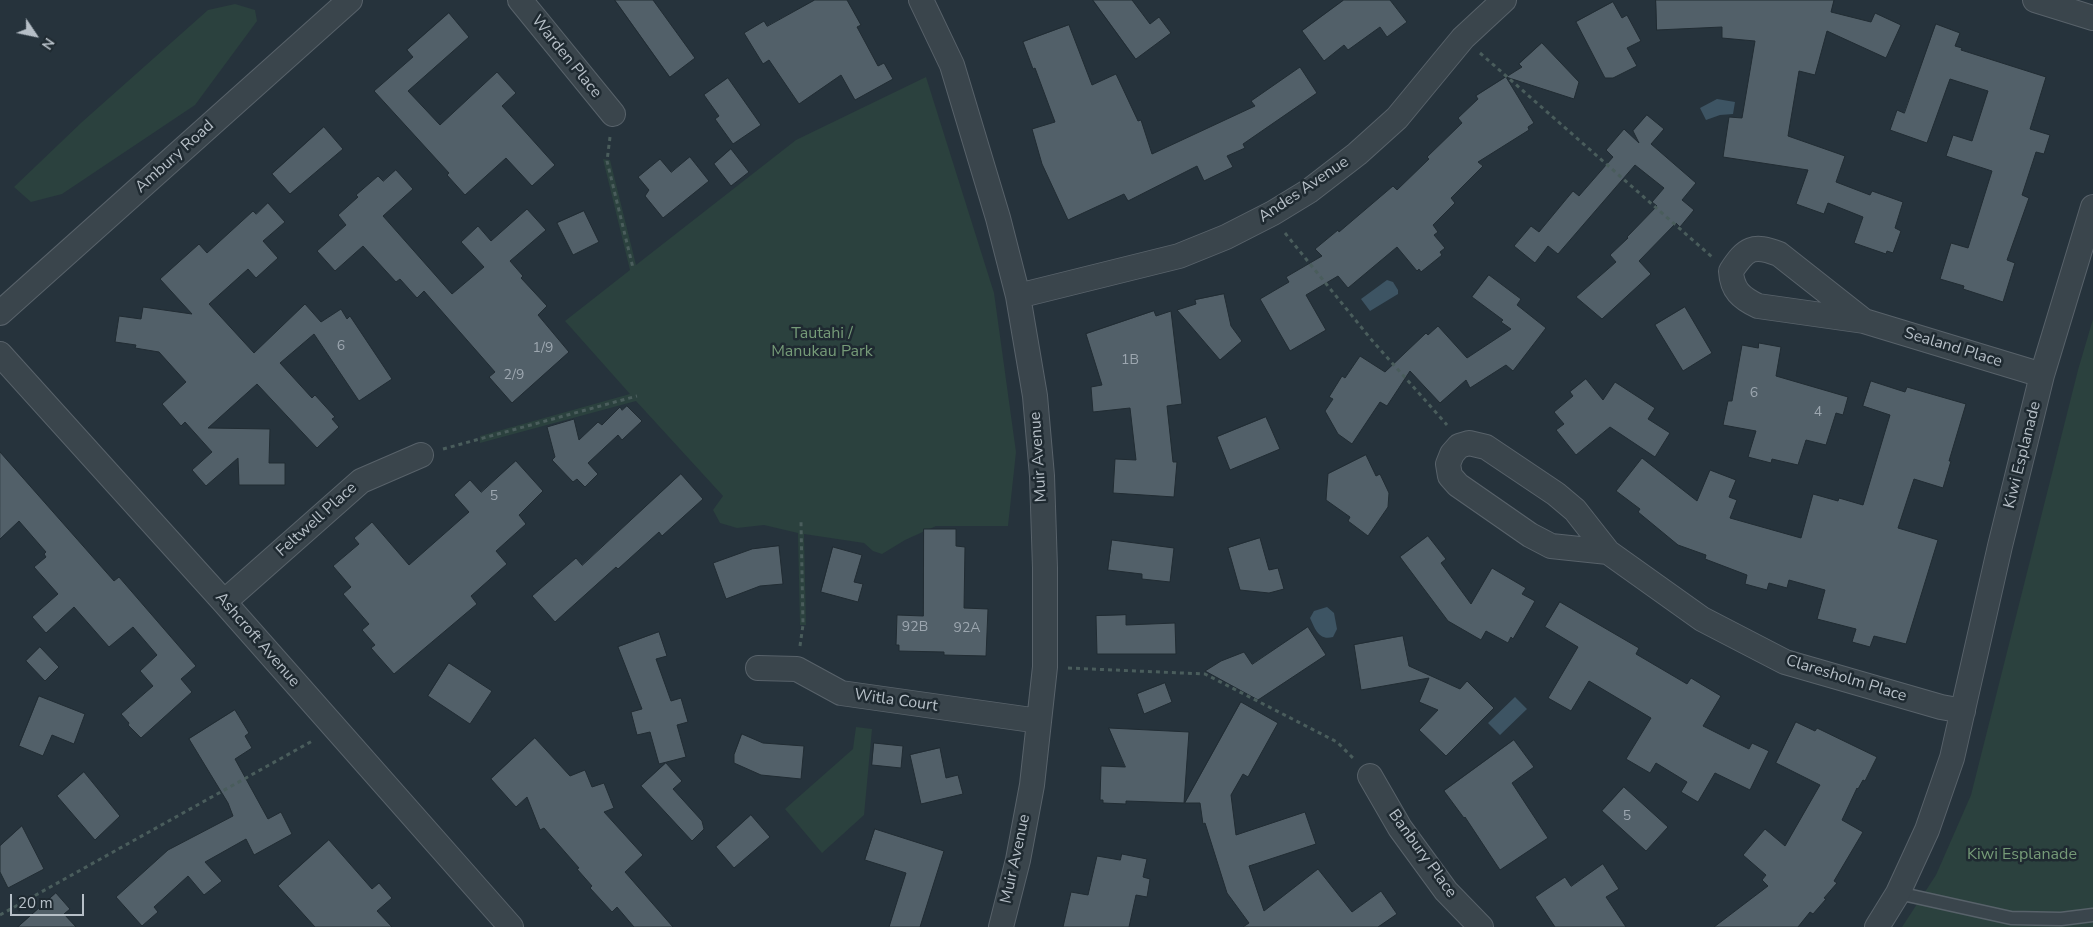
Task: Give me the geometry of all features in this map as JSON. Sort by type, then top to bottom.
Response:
[{"type":"street","name":"Ambury Road","points":[[0,313],[350,0]]},
{"type":"street","name":"Warden Place","points":[[520,0],[613,114]]},
{"type":"street","name":"Muir Avenue","points":[[921,0],[952,66],[998,218],[1018,296],[1035,396],[1042,476],[1045,568],[1045,667],[1032,785],[1018,860],[1001,927]]},
{"type":"street","name":"Andes Avenue","points":[[1018,296],[1179,256],[1226,237],[1273,213],[1309,190],[1357,154],[1397,118],[1463,38],[1504,0]]},
{"type":"street","points":[[2035,0],[2093,18]]},
{"type":"street","name":"Kiwi Esplanade","points":[[1877,927],[1898,893],[1942,792],[1952,758],[2000,546],[2042,375],[2093,208]]},
{"type":"street","name":"Sealand Place","points":[[1864,321],[1779,254],[1764,248],[1748,250],[1731,271],[1735,290],[1745,300],[1758,306],[1864,321],[2042,375]]},
{"type":"street","name":"Ashcroft Avenue","points":[[0,354],[224,602],[511,927]]},
{"type":"street","name":"Claresholm Place","points":[[1608,552],[1551,546],[1530,535],[1458,485],[1450,476],[1448,464],[1452,454],[1459,446],[1469,442],[1486,447],[1556,494],[1575,510],[1608,552],[1702,619],[1785,662],[1941,707],[1962,711]]},
{"type":"street","name":"Feltwell Place","points":[[224,602],[361,480],[421,455]]},
{"type":"street","name":"Witla Court","points":[[758,668],[797,669],[841,693],[1039,721]]},
{"type":"street","name":"Banbury Place","points":[[1370,776],[1400,828],[1446,891],[1481,927]]},
{"type":"lane","points":[[1898,893],[2011,918],[2061,919],[2093,915]]},
{"type":"path","points":[[1463,38],[1708,253],[1731,271]]},
{"type":"path","points":[[613,114],[607,161],[633,268]]},
{"type":"path","points":[[1273,213],[1289,239],[1370,338],[1445,424],[1469,442]]},
{"type":"path","points":[[421,455],[637,396]]},
{"type":"path","points":[[797,669],[803,625],[801,522]]},
{"type":"path","points":[[1045,667],[1205,674],[1337,742],[1370,776]]},
{"type":"path","points":[[0,915],[334,728]]},
{"type":"green space","points":[[235,4],[255,10],[257,21],[195,105],[62,194],[31,202],[14,187],[82,122],[208,10]]},
{"type":"green space","name":"Tautahi / Manukau Park","points":[[926,77],[994,293],[1016,452],[1008,526],[936,526],[905,540],[882,554],[873,551],[864,543],[804,534],[806,625],[800,625],[798,533],[764,525],[737,528],[720,523],[713,510],[723,496],[636,401],[480,443],[480,436],[630,394],[565,321],[630,270],[603,159],[610,160],[636,265],[796,140]]},
{"type":"green space","name":"Kiwi Esplanade","points":[[2093,319],[2093,927],[1902,927],[1936,875],[1971,795],[2078,370]]},
{"type":"green space","points":[[856,727],[872,729],[864,815],[822,853],[785,809],[853,749]]},
{"type":"water","points":[[1717,99],[1735,102],[1733,114],[1720,115],[1706,120],[1700,108]]},
{"type":"water","points":[[1387,280],[1393,282],[1398,290],[1398,294],[1370,311],[1361,299]]},
{"type":"water","points":[[1327,607],[1334,613],[1337,629],[1333,637],[1328,638],[1318,633],[1310,618],[1314,611]]},
{"type":"water","points":[[1515,697],[1527,709],[1500,735],[1488,723]]},
{"type":"building","points":[[615,0],[653,0],[695,58],[670,77]]},
{"type":"building","points":[[815,0],[847,0],[861,25],[857,27],[878,66],[884,63],[893,79],[855,100],[841,75],[799,104],[769,60],[763,64],[744,33],[764,21],[767,26]]},
{"type":"building","points":[[1093,0],[1132,0],[1150,24],[1159,17],[1171,33],[1136,59]]},
{"type":"building","points":[[1344,0],[1390,0],[1407,22],[1387,37],[1380,27],[1348,50],[1344,45],[1324,61],[1302,31]]},
{"type":"building","points":[[1656,0],[1834,0],[1831,12],[1871,22],[1875,13],[1901,25],[1886,58],[1827,31],[1815,75],[1799,71],[1788,136],[1845,156],[1836,182],[1870,195],[1872,191],[1903,202],[1895,228],[1901,231],[1893,253],[1887,251],[1886,254],[1854,243],[1863,217],[1828,203],[1824,214],[1796,204],[1808,170],[1723,157],[1729,117],[1742,118],[1755,41],[1722,38],[1722,27],[1657,30]]},
{"type":"building","points":[[1613,2],[1622,18],[1627,15],[1641,41],[1627,48],[1637,66],[1613,78],[1605,78],[1576,22]]},
{"type":"building","points":[[449,13],[469,37],[408,91],[440,125],[497,72],[516,93],[502,106],[555,165],[532,186],[506,158],[465,195],[447,175],[449,173],[374,91],[413,57],[407,50]]},
{"type":"building","points":[[1936,24],[1960,33],[1955,46],[1962,48],[1961,50],[2046,77],[2030,129],[2050,135],[2044,154],[2036,152],[2022,195],[2029,198],[2007,260],[2015,263],[2003,302],[1963,289],[1964,286],[1940,279],[1951,243],[1968,248],[1992,171],[1946,156],[1953,135],[1972,141],[1988,91],[1950,79],[1927,143],[1890,130],[1897,110],[1904,113]]},
{"type":"building","points":[[1069,25],[1092,85],[1116,74],[1138,121],[1141,120],[1152,154],[1255,106],[1251,101],[1300,67],[1317,93],[1243,144],[1245,148],[1227,156],[1233,167],[1204,181],[1197,166],[1128,201],[1124,194],[1068,220],[1042,164],[1032,129],[1055,122],[1023,42]]},
{"type":"building","points":[[1542,43],[1579,82],[1574,99],[1506,77],[1522,67],[1519,64]]},
{"type":"building","points":[[1506,77],[1534,123],[1528,127],[1529,130],[1478,162],[1483,166],[1451,198],[1455,203],[1433,225],[1438,232],[1434,235],[1445,248],[1440,252],[1442,255],[1421,272],[1419,269],[1417,271],[1397,247],[1348,288],[1338,276],[1306,295],[1326,330],[1290,351],[1260,299],[1289,282],[1286,277],[1322,256],[1315,249],[1338,230],[1339,232],[1393,186],[1397,190],[1462,123],[1458,118],[1478,99],[1476,96]]},
{"type":"building","points":[[728,78],[761,125],[733,144],[715,119],[719,116],[704,95]]},
{"type":"building","points":[[1647,115],[1664,129],[1651,144],[1696,183],[1682,200],[1694,210],[1680,227],[1676,223],[1639,261],[1651,274],[1602,319],[1576,297],[1616,262],[1610,255],[1657,206],[1652,202],[1664,188],[1635,165],[1558,254],[1548,246],[1535,263],[1514,246],[1531,226],[1539,232],[1573,191],[1579,196],[1613,157],[1606,150],[1624,129],[1639,143],[1633,131]]},
{"type":"building","points":[[324,127],[343,149],[290,194],[272,174]]},
{"type":"building","points":[[731,149],[749,172],[731,186],[714,164]]},
{"type":"building","points":[[690,157],[709,181],[663,218],[645,196],[649,190],[638,177],[660,159],[671,172]]},
{"type":"building","points":[[396,170],[413,189],[383,216],[452,294],[484,267],[461,242],[478,226],[491,241],[527,209],[546,230],[510,261],[523,276],[521,278],[547,306],[538,315],[569,352],[512,403],[489,377],[495,372],[424,291],[417,298],[400,279],[396,282],[363,246],[335,271],[317,251],[346,225],[338,215],[358,197],[356,195],[378,176],[383,181]]},
{"type":"building","points":[[268,203],[285,222],[263,241],[278,258],[256,278],[248,269],[209,304],[254,353],[305,304],[321,322],[341,309],[347,319],[350,316],[392,379],[359,401],[314,334],[280,363],[312,398],[315,395],[335,417],[332,419],[339,427],[317,448],[257,384],[208,428],[270,429],[269,463],[285,463],[285,485],[239,485],[238,458],[206,486],[192,470],[212,452],[185,422],[181,426],[162,404],[186,382],[159,352],[135,348],[136,345],[115,342],[119,316],[141,319],[143,307],[192,314],[160,279],[199,244],[207,253],[253,211],[256,214]]},
{"type":"building","points":[[584,211],[599,242],[573,255],[557,223]]},
{"type":"building","points":[[1489,275],[1521,299],[1517,305],[1546,328],[1513,371],[1506,365],[1470,388],[1466,380],[1440,403],[1410,371],[1387,406],[1380,402],[1352,444],[1338,434],[1325,411],[1333,399],[1329,397],[1342,376],[1345,378],[1360,356],[1385,372],[1426,333],[1428,335],[1438,326],[1467,358],[1511,329],[1501,322],[1503,320],[1472,297]]},
{"type":"building","points":[[1224,294],[1231,326],[1242,341],[1220,360],[1177,310],[1196,304],[1195,300]]},
{"type":"building","points":[[1685,307],[1712,353],[1683,371],[1655,325]]},
{"type":"building","points":[[1154,311],[1156,316],[1171,311],[1182,404],[1167,406],[1173,462],[1177,462],[1174,497],[1113,493],[1115,459],[1136,460],[1130,408],[1093,412],[1091,387],[1102,385],[1086,334]]},
{"type":"building","points":[[1759,343],[1781,347],[1776,376],[1848,397],[1843,415],[1836,413],[1826,445],[1806,440],[1798,465],[1772,459],[1771,463],[1748,457],[1756,431],[1723,425],[1728,401],[1732,401],[1742,345],[1758,348]]},
{"type":"building","points":[[1586,379],[1603,400],[1615,382],[1655,408],[1648,419],[1670,433],[1655,457],[1610,427],[1576,455],[1556,430],[1564,424],[1554,412],[1573,396],[1570,392]]},
{"type":"building","points":[[1871,381],[1905,392],[1907,387],[1966,404],[1943,488],[1914,479],[1898,528],[1938,540],[1906,644],[1874,636],[1870,647],[1852,642],[1856,629],[1817,619],[1825,590],[1789,580],[1787,588],[1769,583],[1767,590],[1745,584],[1747,575],[1705,559],[1706,555],[1678,545],[1638,512],[1640,509],[1616,491],[1642,458],[1697,501],[1710,470],[1736,480],[1729,497],[1737,500],[1730,518],[1801,538],[1813,494],[1838,501],[1839,498],[1863,505],[1890,415],[1863,406]]},
{"type":"building","points":[[627,406],[642,421],[622,440],[618,435],[588,463],[598,474],[585,487],[577,479],[573,482],[552,460],[555,457],[547,427],[574,419],[579,440],[598,422],[602,425],[620,407],[622,410]]},
{"type":"building","points":[[1266,417],[1280,449],[1230,470],[1217,437]]},
{"type":"building","points":[[0,452],[114,581],[119,577],[196,666],[181,679],[192,692],[141,738],[128,725],[129,723],[121,714],[153,686],[140,671],[157,655],[133,627],[109,647],[74,607],[46,633],[32,617],[58,594],[34,567],[46,557],[44,554],[46,552],[19,521],[0,539]]},
{"type":"building","points":[[1366,455],[1376,476],[1380,474],[1389,493],[1388,507],[1368,536],[1348,521],[1350,517],[1326,500],[1328,474]]},
{"type":"building","points":[[516,461],[543,491],[519,515],[526,524],[496,551],[507,564],[471,596],[477,604],[394,674],[371,648],[375,645],[362,630],[369,624],[343,594],[351,587],[333,566],[359,544],[354,538],[372,522],[409,565],[469,512],[454,495],[470,480],[481,492]]},
{"type":"building","points":[[681,474],[703,499],[662,536],[659,532],[618,569],[616,567],[555,622],[532,596],[576,558],[582,565]]},
{"type":"building","points":[[924,529],[956,529],[956,546],[965,547],[964,608],[988,609],[986,656],[944,655],[944,652],[899,651],[899,645],[896,645],[897,615],[923,616]]},
{"type":"building","points":[[1428,536],[1446,559],[1441,563],[1471,604],[1492,568],[1526,588],[1522,594],[1535,601],[1513,639],[1511,637],[1508,643],[1486,631],[1481,640],[1448,621],[1400,557]]},
{"type":"building","points":[[1260,538],[1269,570],[1278,568],[1284,589],[1269,593],[1240,590],[1228,548]]},
{"type":"building","points":[[1112,540],[1174,548],[1170,582],[1142,579],[1142,574],[1108,570]]},
{"type":"building","points":[[779,546],[783,584],[760,586],[726,599],[713,563],[752,549]]},
{"type":"building","points":[[833,547],[862,555],[854,582],[863,584],[858,602],[821,592]]},
{"type":"building","points":[[1560,602],[1639,648],[1636,654],[1687,684],[1691,678],[1721,696],[1703,726],[1749,749],[1752,743],[1769,751],[1750,790],[1715,773],[1698,802],[1681,792],[1687,782],[1656,763],[1650,773],[1626,759],[1651,718],[1589,681],[1571,711],[1548,698],[1578,647],[1545,627]]},
{"type":"building","points":[[1126,615],[1126,625],[1175,623],[1176,654],[1097,654],[1096,616]]},
{"type":"building","points":[[1308,627],[1326,655],[1258,700],[1205,671],[1221,661],[1244,652],[1252,664]]},
{"type":"building","points":[[659,632],[667,656],[656,659],[671,701],[681,698],[688,722],[677,725],[686,757],[659,764],[650,732],[637,735],[631,712],[642,709],[618,647]]},
{"type":"building","points":[[1403,636],[1409,666],[1460,689],[1467,681],[1494,708],[1446,756],[1419,730],[1438,710],[1419,702],[1429,678],[1361,690],[1354,645]]},
{"type":"building","points":[[40,647],[59,667],[45,681],[26,661]]},
{"type":"building","points":[[449,663],[492,691],[470,724],[428,696]]},
{"type":"building","points":[[1165,683],[1172,702],[1144,714],[1137,694]]},
{"type":"building","points":[[39,696],[85,714],[74,744],[52,735],[43,756],[19,746]]},
{"type":"building","points":[[1241,702],[1278,723],[1248,777],[1243,774],[1231,795],[1236,835],[1305,812],[1316,844],[1249,866],[1264,911],[1318,869],[1352,912],[1381,891],[1397,914],[1378,927],[1243,927],[1249,923],[1227,893],[1205,823],[1203,824],[1200,803],[1185,803]]},
{"type":"building","points":[[235,710],[249,733],[245,736],[252,748],[235,759],[268,819],[281,812],[292,834],[254,855],[246,839],[205,862],[222,881],[204,895],[188,876],[154,907],[158,912],[142,926],[116,897],[168,850],[233,816],[228,803],[189,739]]},
{"type":"building","points":[[1796,722],[1815,731],[1817,728],[1877,757],[1865,781],[1863,780],[1857,788],[1842,820],[1863,832],[1834,881],[1837,883],[1813,914],[1810,912],[1798,927],[1714,927],[1768,886],[1762,880],[1766,875],[1743,855],[1765,829],[1785,846],[1820,785],[1776,763]]},
{"type":"building","points":[[1109,728],[1189,732],[1184,803],[1126,801],[1126,804],[1103,803],[1103,800],[1100,800],[1101,766],[1125,767]]},
{"type":"building","points":[[742,734],[763,743],[804,746],[801,779],[761,775],[734,763],[734,755]]},
{"type":"building","points":[[535,738],[570,776],[585,770],[592,787],[604,783],[614,808],[604,812],[643,855],[625,872],[673,927],[634,927],[617,907],[612,912],[590,888],[592,886],[577,869],[579,868],[544,828],[540,830],[527,797],[516,807],[491,779]]},
{"type":"building","points":[[1514,740],[1534,767],[1512,783],[1548,838],[1500,870],[1465,817],[1444,791]]},
{"type":"building","points":[[874,743],[903,746],[901,768],[872,765]]},
{"type":"building","points":[[940,748],[946,778],[958,775],[963,794],[921,804],[910,755]]},
{"type":"building","points":[[666,763],[682,781],[673,789],[702,821],[704,829],[692,841],[641,786]]},
{"type":"building","points":[[84,772],[120,816],[95,840],[57,796]]},
{"type":"building","points":[[1624,787],[1668,827],[1646,851],[1602,811]]},
{"type":"building","points":[[751,815],[770,837],[734,868],[716,847]]},
{"type":"building","points":[[22,826],[44,869],[8,888],[0,872],[0,846]]},
{"type":"building","points":[[875,829],[944,851],[920,927],[889,927],[906,873],[865,860]]},
{"type":"building","points":[[329,840],[372,889],[379,883],[392,898],[377,911],[392,927],[315,927],[278,886]]},
{"type":"building","points":[[1122,854],[1147,859],[1143,877],[1150,879],[1147,897],[1136,895],[1129,927],[1063,927],[1071,892],[1088,895],[1097,856],[1120,860]]},
{"type":"building","points":[[1603,864],[1619,889],[1606,897],[1626,927],[1555,927],[1535,897],[1565,877],[1571,886]]},
{"type":"building","points":[[56,893],[70,909],[64,914],[76,927],[18,927]]}]
